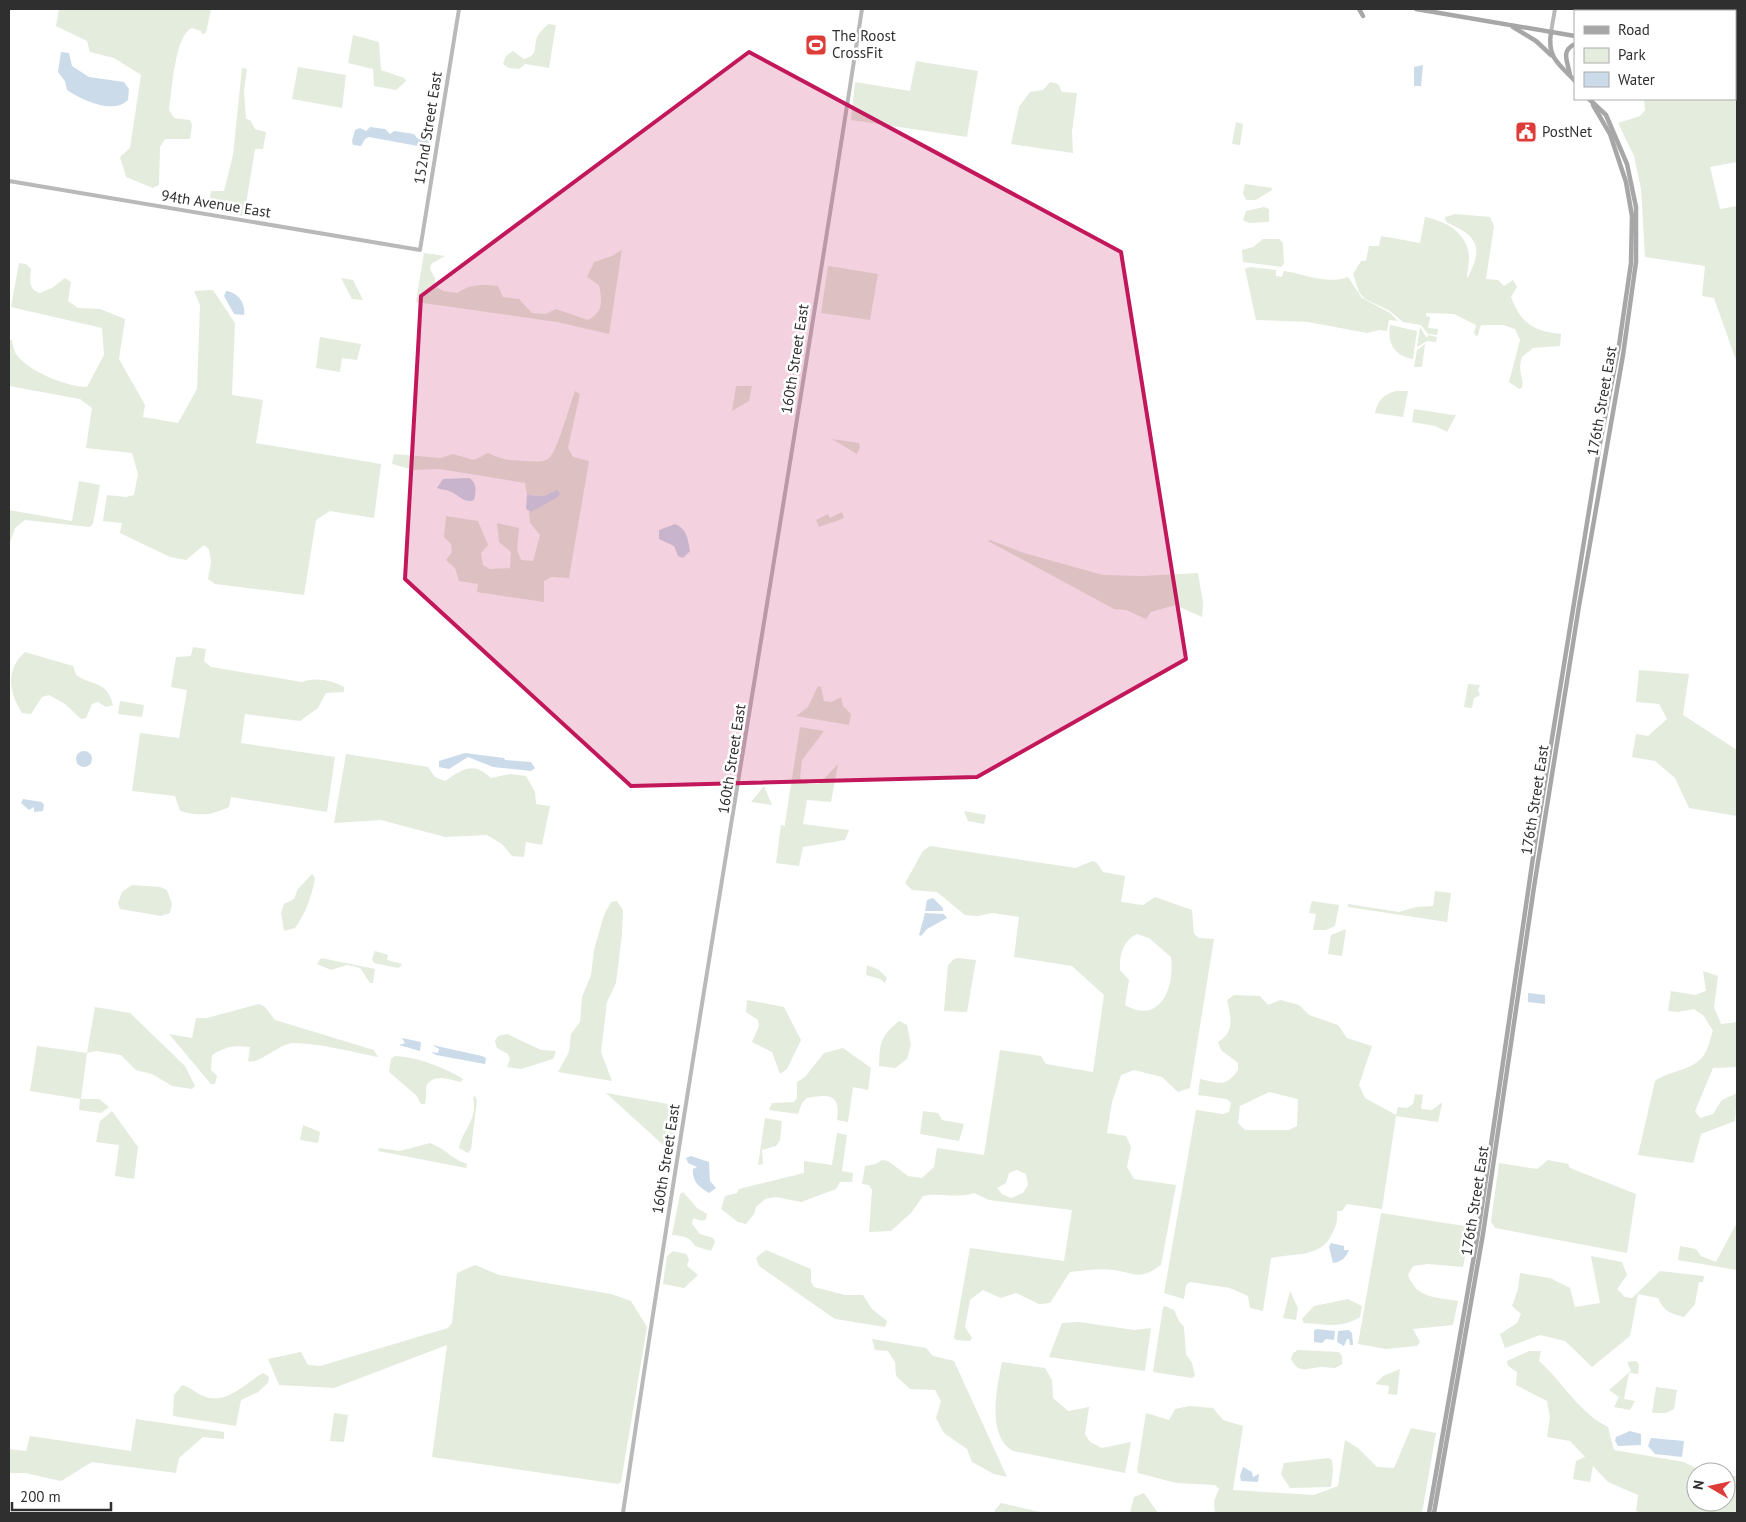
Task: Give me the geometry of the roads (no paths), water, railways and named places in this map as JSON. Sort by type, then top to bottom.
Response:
[{"type":"main road","name":"152nd Street East","points":[[420,250],[459,9]]},
{"type":"main road","name":"160th Street East","points":[[623,1513],[686,1100],[751,714],[862,9]]},
{"type":"main road","points":[[1359,9],[1363,16]]},
{"type":"main road","points":[[1416,9],[1574,36]]},
{"type":"main road","points":[[1552,56],[1550,47],[1555,9]]},
{"type":"main road","points":[[1510,25],[1536,41],[1574,80]]},
{"type":"main road","points":[[1570,76],[1565,54],[1567,49],[1574,45]]},
{"type":"main road","name":"176th Street East","points":[[1429,1513],[1478,1233],[1536,837],[1600,443],[1619,345],[1632,246],[1632,216],[1620,159],[1602,120],[1590,100]]},
{"type":"main road","name":"176th Street East","points":[[1434,1513],[1506,1079],[1567,677],[1623,355],[1638,244],[1633,188],[1620,145],[1606,115],[1590,100]]},
{"type":"main road","points":[[1602,120],[1620,145]]},
{"type":"main road","name":"94th Avenue East","points":[[9,181],[420,250]]},
{"type":"main road","points":[[1579,571],[1576,604],[1579,606]]},
{"type":"main road","points":[[1567,677],[1572,626],[1570,624]]},
{"type":"main road","points":[[1556,746],[1554,743],[1557,703]]},
{"type":"main road","points":[[1534,887],[1538,844],[1536,837]]},
{"type":"main road","points":[[1517,1009],[1514,1008],[1520,966],[1518,960]]},
{"type":"main road","points":[[1506,1079],[1504,1075],[1510,1035],[1508,1032]]},
{"type":"main road","points":[[1456,1361],[1458,1376]]},
{"type":"water","points":[[61,52],[69,53],[72,66],[89,77],[124,82],[129,89],[128,100],[122,104],[106,106],[89,102],[67,90],[65,81],[58,72]]},
{"type":"water","points":[[1423,65],[1421,86],[1414,86],[1414,67]]},
{"type":"water","points":[[370,127],[385,129],[390,134],[394,131],[414,134],[418,139],[426,137],[429,143],[423,147],[369,137],[365,139],[361,146],[353,145],[352,141],[355,130],[360,128],[366,131]]},
{"type":"water","points":[[226,291],[240,299],[244,307],[244,315],[234,314],[224,296]]},
{"type":"water","points":[[469,478],[475,485],[474,500],[467,501],[452,492],[437,488],[443,479]]},
{"type":"water","points":[[557,490],[560,493],[558,497],[531,512],[526,509],[527,495],[544,496]]},
{"type":"water","points":[[675,524],[682,529],[688,542],[690,551],[683,558],[678,556],[674,546],[659,539],[659,530]]},
{"type":"water","points":[[81,751],[87,751],[92,756],[90,765],[81,767],[76,762],[76,756]]},
{"type":"water","points":[[465,753],[504,758],[505,760],[531,762],[535,768],[531,771],[493,767],[468,757],[449,769],[439,767],[439,761]]},
{"type":"water","points":[[23,799],[42,802],[44,805],[43,811],[34,812],[34,807],[29,810],[21,803]]},
{"type":"water","points":[[933,898],[943,908],[943,911],[925,911],[927,900]]},
{"type":"water","points":[[925,913],[944,914],[947,918],[927,929],[921,936],[919,935]]},
{"type":"water","points":[[1528,993],[1545,995],[1545,1004],[1528,1002]]},
{"type":"water","points":[[402,1038],[421,1042],[420,1051],[399,1045],[405,1043]]},
{"type":"water","points":[[432,1045],[482,1056],[486,1058],[485,1064],[436,1055],[431,1052],[438,1053],[439,1049]]},
{"type":"water","points":[[691,1156],[709,1162],[710,1181],[716,1188],[709,1193],[695,1180],[693,1169],[697,1167],[688,1163],[686,1158]]},
{"type":"water","points":[[1331,1243],[1344,1246],[1344,1250],[1349,1250],[1345,1257],[1338,1262],[1333,1263],[1329,1247]]},
{"type":"water","points":[[1316,1329],[1335,1331],[1334,1340],[1326,1339],[1322,1343],[1314,1342],[1314,1331]]},
{"type":"water","points":[[1349,1330],[1352,1333],[1353,1345],[1350,1345],[1349,1339],[1347,1339],[1344,1346],[1337,1342],[1338,1331]]},
{"type":"water","points":[[1630,1431],[1641,1434],[1641,1445],[1618,1446],[1615,1441],[1616,1437]]},
{"type":"water","points":[[1651,1438],[1684,1441],[1682,1457],[1655,1454],[1648,1446]]},
{"type":"water","points":[[1243,1467],[1252,1472],[1253,1477],[1259,1474],[1258,1482],[1241,1481],[1240,1476]]},
{"type":"place","name":"The Roost CrossFit","points":[[816,45]]},
{"type":"place","name":"PostNet","points":[[1526,132]]}]
